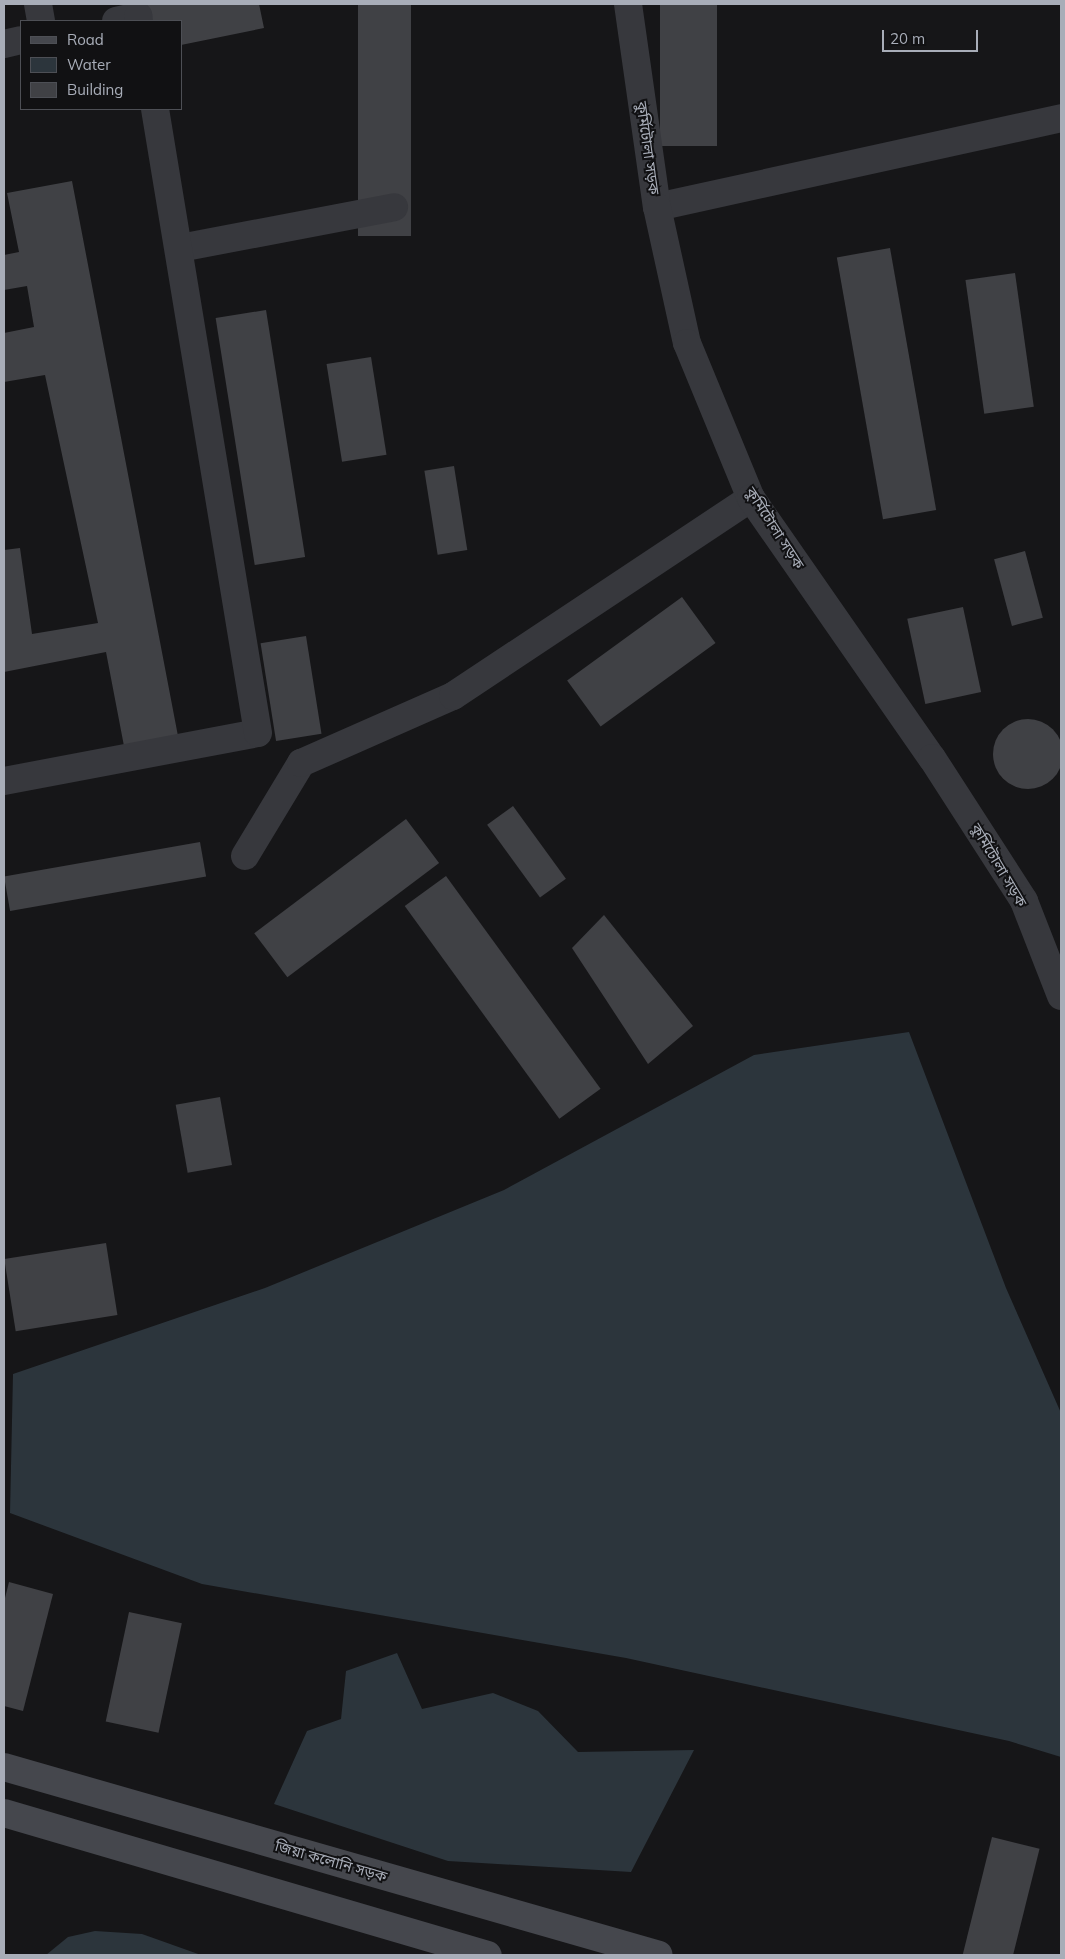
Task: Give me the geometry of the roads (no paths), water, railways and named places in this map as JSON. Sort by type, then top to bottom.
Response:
[{"type":"main road","name":"জিয়া কলোনি সড়ক","points":[[4,1767],[659,1955]]},
{"type":"main road","points":[[4,1813],[488,1955]]},
{"type":"street","points":[[38,4],[41,20]]},
{"type":"street","name":"কুর্মিটোলা সড়ক","points":[[628,4],[657,207],[687,343],[751,498],[932,758],[1024,901],[1061,996]]},
{"type":"street","points":[[120,20],[138,16],[139,20]]},
{"type":"street","points":[[4,44],[20,40]]},
{"type":"street","points":[[4,781],[258,734],[180,248],[155,110]]},
{"type":"street","points":[[657,207],[1061,118]]},
{"type":"street","points":[[180,248],[394,207]]},
{"type":"street","points":[[245,856],[302,763],[453,696],[751,498]]},
{"type":"water","points":[[909,1032],[1006,1288],[1061,1413],[1061,1757],[1009,1741],[626,1658],[202,1584],[10,1513],[13,1374],[265,1288],[504,1190],[754,1055]]},
{"type":"water","points":[[397,1653],[422,1709],[493,1693],[538,1711],[578,1752],[694,1750],[631,1872],[448,1861],[274,1804],[307,1731],[341,1719],[346,1671]]},
{"type":"water","points":[[95,1931],[142,1934],[201,1955],[46,1955],[68,1937]]}]
